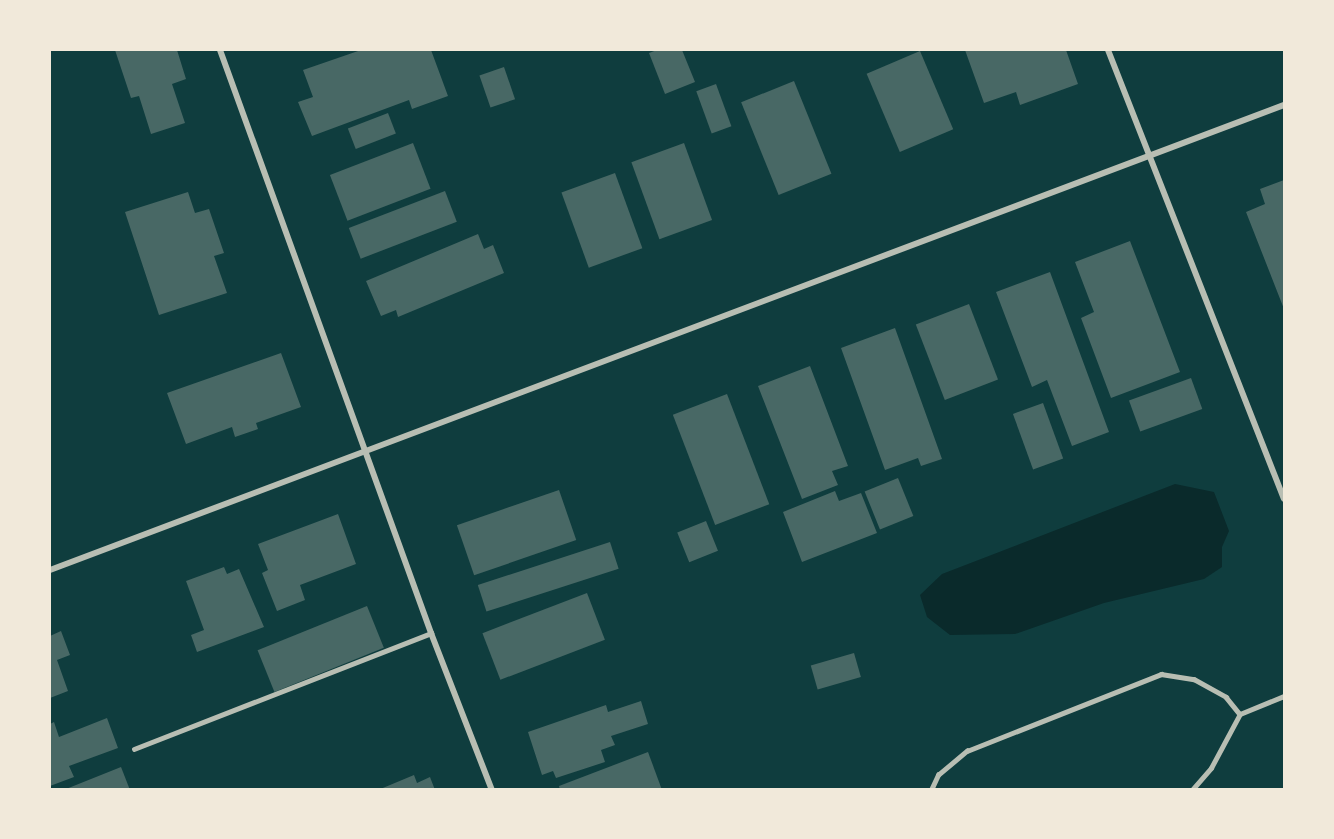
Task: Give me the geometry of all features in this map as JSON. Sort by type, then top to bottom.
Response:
[{"type":"street","points":[[219,50],[368,451],[430,633],[492,789]]},
{"type":"street","points":[[1108,50],[1284,499]]},
{"type":"street","points":[[50,570],[1149,158],[1284,105]]},
{"type":"lane","points":[[134,749],[430,633]]},
{"type":"lane","points":[[931,789],[938,775],[967,751],[1161,674],[1194,679],[1226,697],[1240,714]]},
{"type":"lane","points":[[1192,789],[1211,768],[1240,714],[1284,696]]},
{"type":"water","points":[[1175,484],[1214,492],[1229,531],[1222,547],[1222,567],[1204,579],[1104,603],[1015,634],[950,635],[927,617],[920,595],[942,574]]},
{"type":"building","points":[[115,50],[177,50],[186,79],[172,84],[185,123],[151,134],[139,96],[131,98]]},
{"type":"building","points":[[361,50],[431,50],[448,96],[412,109],[409,100],[312,136],[298,102],[313,97],[303,70]]},
{"type":"building","points":[[657,50],[682,50],[695,82],[665,94],[649,53]]},
{"type":"building","points":[[965,50],[1066,50],[1078,84],[1020,105],[1016,92],[984,103]]},
{"type":"building","points":[[920,51],[953,129],[900,152],[867,74]]},
{"type":"building","points":[[504,67],[515,99],[490,108],[479,75]]},
{"type":"building","points":[[794,81],[831,174],[779,195],[741,102]]},
{"type":"building","points":[[716,84],[731,126],[712,133],[696,91]]},
{"type":"building","points":[[388,113],[396,134],[356,149],[348,128]]},
{"type":"building","points":[[413,143],[431,189],[347,221],[330,175]]},
{"type":"building","points":[[684,143],[712,220],[659,239],[631,162]]},
{"type":"building","points":[[615,173],[642,248],[589,268],[561,192]]},
{"type":"building","points":[[1284,180],[1284,309],[1246,212],[1265,204],[1260,189]]},
{"type":"building","points":[[445,191],[457,222],[361,259],[349,228]]},
{"type":"building","points":[[188,192],[195,213],[209,209],[224,253],[214,256],[227,293],[159,315],[125,212]]},
{"type":"building","points":[[478,234],[484,249],[493,245],[504,273],[398,317],[396,310],[381,316],[366,281]]},
{"type":"building","points":[[1130,241],[1180,372],[1111,398],[1081,318],[1094,312],[1075,262]]},
{"type":"building","points":[[1050,272],[1109,432],[1072,446],[1047,380],[1032,387],[996,292]]},
{"type":"building","points":[[969,304],[998,380],[945,400],[916,324]]},
{"type":"building","points":[[895,328],[942,459],[921,466],[918,458],[885,470],[841,348]]},
{"type":"building","points":[[281,353],[301,407],[256,423],[258,429],[235,437],[232,427],[186,444],[167,393]]},
{"type":"building","points":[[810,366],[848,466],[832,471],[838,485],[802,499],[758,386]]},
{"type":"building","points":[[1191,378],[1202,409],[1140,432],[1129,401]]},
{"type":"building","points":[[727,394],[769,504],[715,525],[673,415]]},
{"type":"building","points":[[1043,403],[1063,458],[1033,469],[1013,414]]},
{"type":"building","points":[[898,478],[913,516],[880,530],[865,491]]},
{"type":"building","points":[[559,490],[576,540],[474,575],[457,525]]},
{"type":"building","points":[[835,491],[839,501],[861,493],[877,533],[802,562],[783,512]]},
{"type":"building","points":[[338,514],[356,564],[300,585],[305,600],[277,611],[262,573],[268,570],[258,544]]},
{"type":"building","points":[[706,521],[718,551],[689,562],[677,533]]},
{"type":"building","points":[[610,542],[619,569],[486,612],[478,585]]},
{"type":"building","points":[[224,567],[227,574],[239,569],[264,627],[197,652],[191,635],[204,630],[186,581]]},
{"type":"building","points":[[587,593],[605,640],[500,680],[482,633]]},
{"type":"building","points":[[367,606],[384,648],[274,692],[258,650]]},
{"type":"building","points":[[61,631],[70,655],[57,660],[68,691],[50,698],[50,636]]},
{"type":"building","points":[[854,653],[861,677],[818,689],[811,665]]},
{"type":"building","points":[[641,701],[648,724],[611,736],[615,745],[601,750],[605,762],[556,778],[553,771],[542,775],[528,732],[606,705],[608,712]]},
{"type":"building","points":[[107,718],[118,748],[69,766],[74,777],[50,786],[50,724],[54,722],[59,737]]},
{"type":"building","points":[[648,752],[662,790],[560,790],[559,786]]},
{"type":"building","points":[[121,767],[130,790],[66,790],[66,789]]},
{"type":"building","points":[[414,775],[417,783],[430,777],[435,790],[378,790]]}]
